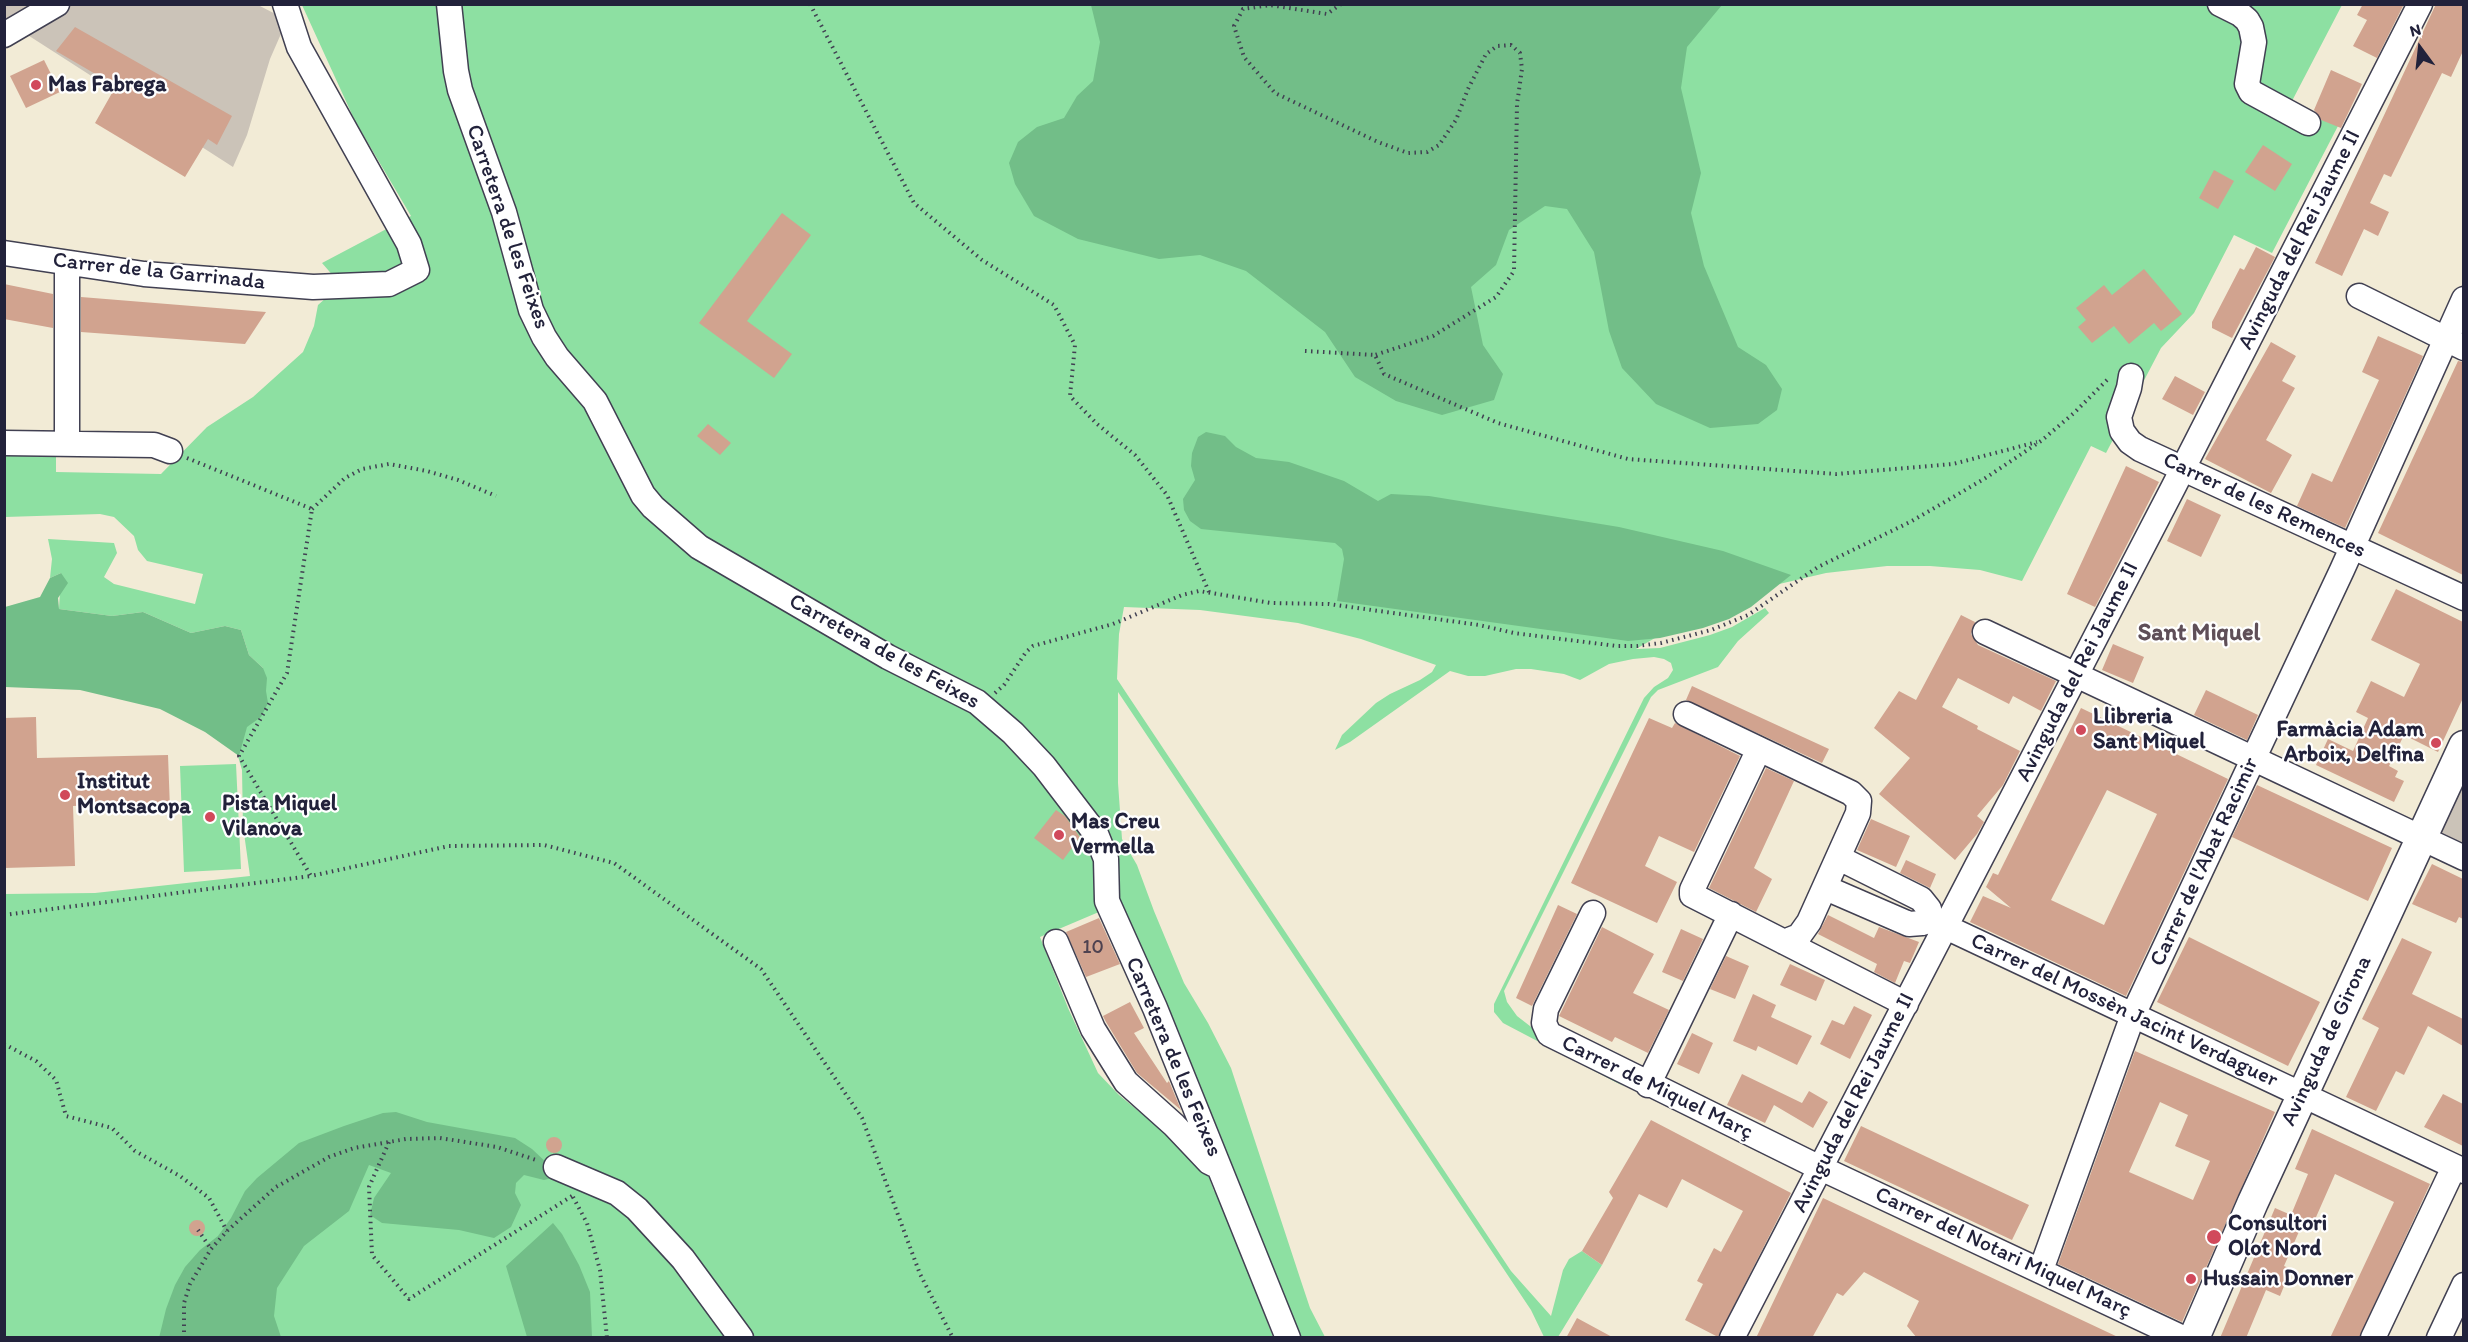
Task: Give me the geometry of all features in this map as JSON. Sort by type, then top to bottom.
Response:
[{"type":"main road","name":"Avinguda de Girona","points":[[2193,1338],[2253,1202],[2463,746]]},
{"type":"street","points":[[4,35],[57,4]]},
{"type":"street","name":"Carrer de la Garrinada","points":[[4,253],[144,274],[313,287],[388,284],[417,270],[408,244],[299,47],[285,4]]},
{"type":"street","name":"Carretera de les Feixes","points":[[449,4],[460,90],[504,212],[531,310],[557,357],[595,401],[643,495],[653,507],[699,548],[888,657],[971,699],[995,715],[1014,732],[1075,805],[1101,842],[1106,859],[1107,901],[1155,1008],[1288,1338]]},
{"type":"street","points":[[2220,4],[2240,14],[2251,27],[2254,42],[2247,84],[2251,92],[2308,123]]},
{"type":"street","name":"Avinguda del Rei Jaume II","points":[[1732,1338],[1906,1004],[1939,923],[2076,676],[2420,4]]},
{"type":"street","points":[[67,264],[67,442]]},
{"type":"street","points":[[2359,296],[2454,344]]},
{"type":"street","name":"Carrer de l'Abat Racimir","points":[[2041,1270],[2133,1015],[2352,546],[2454,344],[2463,299]]},
{"type":"street","name":"Carrer de les Remences","points":[[2130,376],[2129,388],[2119,417],[2122,431],[2130,442],[2140,449],[2463,598]]},
{"type":"street","points":[[4,443],[67,442],[154,445],[170,451]]},
{"type":"street","points":[[1985,632],[2463,858]]},
{"type":"street","points":[[1686,714],[1851,793],[1859,801],[1858,813],[1839,858],[1804,930],[1793,940],[1784,942]]},
{"type":"street","points":[[1759,749],[1692,890],[1692,895],[1695,899],[1731,914],[1906,1004]]},
{"type":"street","points":[[1839,858],[1921,899],[1939,923]]},
{"type":"street","points":[[1826,888],[1909,924],[1939,923]]},
{"type":"street","name":"Carrer de Miquel Març","points":[[1593,913],[1546,1009],[1544,1023],[1549,1034],[1648,1085],[1821,1168]]},
{"type":"street","points":[[1648,1085],[1731,914]]},
{"type":"street","name":"Carrer del Mossèn Jacint Verdaguer","points":[[1939,923],[2459,1169]]},
{"type":"street","points":[[1056,942],[1093,1029],[1126,1082],[1174,1125],[1209,1162],[1219,1168]]},
{"type":"street","points":[[556,1167],[617,1193],[637,1209],[683,1259],[741,1338]]},
{"type":"street","name":"Carrer del Notari Miquel Març","points":[[1821,1168],[2184,1338]]},
{"type":"street","points":[[2373,1338],[2459,1169]]},
{"type":"street","points":[[2439,1338],[2463,1285]]},
{"type":"path","points":[[810,4],[914,203],[982,260],[1054,305],[1075,345],[1070,396],[1097,424],[1135,455],[1167,495],[1209,592]]},
{"type":"path","points":[[1305,351],[1375,355],[1432,336],[1496,297],[1514,271],[1517,104],[1522,69],[1520,53],[1511,45],[1497,46],[1486,54],[1468,89],[1456,120],[1439,145],[1427,152],[1408,153],[1378,142],[1275,93],[1244,57],[1234,26],[1243,9],[1270,5],[1327,14],[1341,4]]},
{"type":"path","points":[[1375,355],[1384,374],[1498,423],[1628,459],[1836,474],[1953,464],[2041,441]]},
{"type":"path","points":[[971,699],[996,693],[1033,646],[1113,624],[1182,595],[1199,591],[1271,603],[1329,604],[1479,625],[1514,633],[1617,646],[1661,643],[1719,627],[1748,615],[1798,579],[1942,505],[2041,441],[2074,413],[2113,374],[2127,371],[2130,376]]},
{"type":"path","points":[[170,451],[312,509]]},
{"type":"path","points":[[311,876],[239,756],[287,673],[312,509],[345,478],[362,469],[388,464],[448,477],[476,486],[496,496]]},
{"type":"path","points":[[4,915],[311,876],[449,846],[544,845],[614,863],[761,969],[862,1118],[920,1274],[953,1338]]},
{"type":"path","points":[[4,1044],[36,1061],[56,1080],[66,1116],[112,1128],[135,1151],[180,1176],[209,1198],[227,1231]]},
{"type":"path","points":[[184,1338],[184,1302],[190,1284],[211,1249],[227,1231],[276,1187],[329,1156],[354,1148],[389,1142],[440,1138],[497,1147],[556,1167],[587,1223],[600,1270],[607,1338]]},
{"type":"path","points":[[389,1142],[369,1187],[372,1254],[409,1299],[572,1195]]},
{"type":"path","points":[[198,1230],[211,1249]]},
{"type":"shaded area","points":[[5,4],[258,5],[287,20],[270,59],[247,135],[233,167],[9,23],[5,24]]},
{"type":"shaded area","points":[[2463,770],[2463,844],[2434,830]]},
{"type":"green space","points":[[302,5],[2342,5],[2292,101],[2338,126],[2272,253],[2234,235],[2194,313],[2161,348],[2106,453],[2091,446],[2022,581],[1980,570],[1930,566],[1887,566],[1826,573],[1775,585],[1667,631],[1636,649],[1660,648],[1710,635],[1732,627],[1765,608],[1769,613],[1738,641],[1718,667],[1658,690],[1651,697],[1504,991],[1507,1002],[1517,1016],[1548,1040],[1625,1087],[1503,1023],[1494,1012],[1494,1004],[1644,698],[1654,687],[1668,678],[1673,670],[1671,663],[1654,657],[1633,659],[1609,664],[1580,680],[1564,674],[1531,669],[1516,669],[1485,676],[1468,676],[1450,671],[1350,742],[1335,750],[1342,735],[1376,703],[1420,680],[1432,672],[1436,665],[1361,639],[1298,623],[1200,610],[1124,607],[1119,634],[1117,679],[1511,1271],[1551,1316],[1563,1270],[1569,1259],[1582,1251],[1602,1265],[1558,1337],[1544,1337],[1531,1310],[1118,692],[1118,783],[1122,839],[1137,865],[1184,983],[1231,1068],[1310,1308],[1325,1337],[1294,1337],[1113,906],[1040,937],[1068,1008],[1098,1073],[1119,1095],[1207,1172],[1214,1191],[1220,1196],[1273,1337],[5,1337],[4,894],[95,893],[250,876],[243,826],[242,770],[237,753],[263,668],[249,655],[241,630],[225,626],[191,633],[143,612],[112,616],[59,609],[61,573],[50,578],[52,559],[48,539],[114,543],[117,553],[104,577],[114,584],[195,604],[203,574],[147,561],[138,550],[134,536],[114,517],[100,514],[5,517],[5,453],[56,452],[56,472],[161,474],[207,427],[253,397],[303,352],[314,326],[318,305],[335,290],[335,278],[322,263],[411,216],[355,121]]},
{"type":"green space","points":[[1091,5],[1722,5],[1687,47],[1681,88],[1701,173],[1691,213],[1704,266],[1738,347],[1766,365],[1782,389],[1777,410],[1758,424],[1710,428],[1656,404],[1622,368],[1609,331],[1594,252],[1567,209],[1545,206],[1509,230],[1496,265],[1471,287],[1483,345],[1503,374],[1494,400],[1442,415],[1396,401],[1355,377],[1325,332],[1246,271],[1200,255],[1159,259],[1078,239],[1034,216],[1015,184],[1009,163],[1018,142],[1037,127],[1064,118],[1077,96],[1093,81],[1100,42]]},
{"type":"green space","points":[[1206,432],[1225,436],[1236,447],[1256,458],[1289,462],[1344,481],[1378,501],[1391,494],[1429,496],[1619,527],[1723,551],[1791,575],[1751,607],[1729,619],[1660,638],[1628,641],[1337,601],[1344,559],[1342,549],[1335,543],[1201,529],[1190,521],[1184,510],[1183,499],[1195,480],[1191,466],[1192,453],[1198,437]]},
{"type":"green space","points":[[61,573],[68,583],[58,598],[59,609],[112,616],[143,612],[191,633],[225,626],[241,630],[249,655],[263,668],[267,678],[268,703],[261,717],[247,727],[239,756],[205,732],[160,709],[80,690],[5,687],[5,607],[40,597],[50,578]]},
{"type":"green space","name":"Pista Miquel Vilanova","points":[[236,764],[241,869],[184,872],[180,766]]},
{"type":"green space","points":[[396,1112],[427,1122],[515,1138],[532,1149],[549,1165],[552,1178],[544,1180],[524,1175],[516,1183],[515,1193],[521,1205],[511,1227],[494,1238],[459,1230],[382,1223],[370,1215],[374,1198],[391,1173],[369,1165],[349,1211],[304,1246],[277,1288],[274,1316],[281,1337],[159,1338],[166,1309],[185,1267],[200,1250],[218,1236],[231,1218],[245,1191],[257,1178],[299,1143],[383,1113]]},
{"type":"green space","points":[[553,1223],[562,1234],[579,1265],[590,1292],[592,1337],[527,1337],[506,1266]]},
{"type":"building","points":[[2363,4],[2404,4],[2377,58],[2353,46],[2367,20],[2357,15]]},
{"type":"building","points":[[2436,4],[2463,4],[2463,51],[2451,77],[2442,73],[2391,177],[2384,174],[2370,203],[2389,212],[2378,236],[2364,229],[2342,276],[2315,263]]},
{"type":"building","points":[[75,27],[232,116],[217,145],[208,139],[185,177],[95,123],[116,86],[56,51]]},
{"type":"building","name":"Mas Fabrega","points":[[44,60],[60,92],[26,108],[10,76]]},
{"type":"building","points":[[2331,70],[2362,84],[2341,128],[2321,120],[2314,110]]},
{"type":"building","points":[[2263,145],[2292,164],[2275,191],[2245,172]]},
{"type":"building","points":[[2214,170],[2234,181],[2218,209],[2199,198]]},
{"type":"building","points":[[782,213],[811,235],[747,321],[792,354],[774,378],[699,323]]},
{"type":"building","points":[[2256,247],[2275,257],[2232,338],[2212,328],[2212,322],[2240,268],[2244,270]]},
{"type":"building","points":[[2144,269],[2182,314],[2161,331],[2154,323],[2129,344],[2114,326],[2092,343],[2078,327],[2086,320],[2076,308],[2104,285],[2112,295]]},
{"type":"building","points":[[4,284],[53,294],[53,328],[4,319]]},
{"type":"building","points":[[81,297],[266,312],[245,344],[81,332]]},
{"type":"building","points":[[2378,336],[2423,356],[2345,528],[2297,506],[2312,473],[2332,482],[2379,380],[2362,372]]},
{"type":"building","points":[[2271,342],[2296,356],[2282,381],[2295,388],[2266,440],[2292,455],[2271,493],[2205,459]]},
{"type":"building","points":[[2458,361],[2463,362],[2463,575],[2378,533]]},
{"type":"building","points":[[2175,376],[2205,392],[2193,415],[2162,399]]},
{"type":"building","points":[[708,424],[731,443],[720,455],[697,436]]},
{"type":"building","points":[[2126,466],[2159,482],[2095,607],[2067,594]]},
{"type":"building","points":[[2187,499],[2221,515],[2201,557],[2167,541]]},
{"type":"building","points":[[2396,589],[2463,622],[2463,698],[2438,752],[2404,735],[2389,766],[2398,771],[2395,777],[2404,781],[2394,802],[2316,765],[2328,739],[2353,751],[2368,718],[2356,712],[2371,681],[2404,697],[2420,664],[2371,640]]},
{"type":"building","points":[[1961,615],[1975,622],[1971,634],[1978,645],[2056,681],[2041,711],[2013,696],[2009,704],[1958,678],[1942,707],[1978,726],[1977,729],[2020,751],[2003,785],[1977,816],[1984,822],[1977,834],[1955,860],[1879,794],[1910,758],[1874,728],[1899,691],[1916,700]]},
{"type":"building","points":[[2113,644],[2144,657],[2133,683],[2102,670]]},
{"type":"building","points":[[1692,686],[1829,749],[1822,763],[1686,700]]},
{"type":"building","points":[[2206,690],[2258,715],[2247,740],[2194,715]]},
{"type":"building","points":[[2081,708],[2228,779],[2126,996],[1970,922],[1983,896],[2011,908],[1986,887],[1993,873],[1998,875]],"holes":[[[2107,790],[2157,814],[2104,925],[2051,900]]]},
{"type":"building","name":"Institut Montsacopa","points":[[36,717],[37,758],[168,755],[170,809],[150,810],[150,803],[73,806],[75,866],[4,868],[4,718]]},
{"type":"building","points":[[1649,718],[1672,728],[1675,723],[1740,756],[1694,852],[1659,836],[1645,866],[1677,882],[1657,923],[1571,883]]},
{"type":"building","points":[[1766,768],[1794,781],[1754,868],[1772,879],[1756,912],[1709,888]]},
{"type":"building","points":[[2257,785],[2392,848],[2368,901],[2232,837]]},
{"type":"building","name":"Mas Creu Vermella","points":[[1056,810],[1065,816],[1080,837],[1063,860],[1034,838]]},
{"type":"building","points":[[1871,819],[1910,836],[1896,867],[1857,850]]},
{"type":"building","points":[[1906,860],[1936,874],[1930,888],[1900,873]]},
{"type":"building","points":[[2432,864],[2463,879],[2463,919],[2459,917],[2456,923],[2412,904]]},
{"type":"building","points":[[1558,905],[1577,914],[1532,1006],[1516,998]]},
{"type":"building","points":[[1828,915],[1874,938],[1879,927],[1919,942],[1910,963],[1904,961],[1895,983],[1874,972],[1877,964],[1818,934]]},
{"type":"building","points":[[1099,918],[1120,964],[1086,977],[1066,932]]},
{"type":"building","points":[[1602,927],[1654,954],[1633,993],[1669,1010],[1648,1053],[1615,1037],[1612,1042],[1559,1016]]},
{"type":"building","points":[[1681,929],[1703,939],[1683,981],[1662,972]]},
{"type":"building","points":[[2189,937],[2320,1002],[2288,1066],[2157,1002]]},
{"type":"building","points":[[2402,938],[2432,952],[2412,994],[2463,1019],[2463,1046],[2428,1026],[2404,1075],[2396,1071],[2376,1111],[2346,1097],[2379,1028],[2362,1019]]},
{"type":"building","points":[[1726,956],[1749,966],[1735,999],[1710,989]]},
{"type":"building","points":[[1790,964],[1825,980],[1816,1001],[1780,985]]},
{"type":"building","points":[[1753,994],[1776,1005],[1771,1017],[1812,1036],[1797,1065],[1758,1046],[1756,1051],[1733,1041]]},
{"type":"building","points":[[1130,1002],[1144,1028],[1134,1033],[1167,1083],[1169,1081],[1181,1110],[1137,1073],[1103,1016]]},
{"type":"building","points":[[1854,1006],[1872,1015],[1850,1059],[1820,1044],[1832,1020],[1844,1025]]},
{"type":"building","points":[[1692,1033],[1713,1043],[1699,1074],[1677,1064]]},
{"type":"building","points":[[2135,1051],[2275,1112],[2182,1322],[2058,1264]],"holes":[[[2160,1102],[2188,1115],[2175,1146],[2210,1161],[2193,1200],[2129,1172]]]},
{"type":"building","points":[[1742,1074],[1802,1103],[1809,1091],[1828,1102],[1813,1128],[1774,1105],[1765,1123],[1727,1105]]},
{"type":"building","points":[[2443,1094],[2463,1104],[2463,1146],[2424,1127]]},
{"type":"building","points":[[1651,1120],[1791,1193],[1718,1337],[1685,1320],[1703,1284],[1697,1281],[1714,1248],[1721,1252],[1743,1211],[1682,1179],[1667,1208],[1639,1194],[1602,1265],[1582,1251],[1613,1198],[1609,1192]]},
{"type":"building","points":[[1861,1126],[2029,1205],[2012,1240],[1844,1161]]},
{"type":"building","points":[[2312,1129],[2430,1184],[2359,1338],[2330,1338],[2394,1202],[2335,1174],[2313,1224],[2304,1220],[2284,1266],[2291,1269],[2280,1296],[2266,1290],[2246,1338],[2220,1338],[2275,1208],[2291,1215],[2308,1174],[2295,1169]]},
{"type":"building","points":[[551,1137],[557,1137],[562,1145],[560,1151],[551,1153],[546,1148],[546,1142]]},
{"type":"building","points":[[1823,1198],[2120,1338],[1917,1338],[1907,1326],[1919,1301],[1864,1272],[1843,1296],[1837,1293],[1812,1338],[1756,1338]]},
{"type":"building","points":[[194,1220],[200,1220],[205,1228],[203,1234],[194,1236],[189,1231],[189,1225]]},
{"type":"building","points":[[1577,1318],[1614,1338],[1566,1338]]},
{"type":"place","name":"Mas Fabrega","points":[[36,85]]},
{"type":"place","name":"Llibreria Sant Miquel","points":[[2081,730]]},
{"type":"place","name":"Farmàcia Adam Arboix, Delfina","points":[[2436,743]]},
{"type":"place","name":"Institut Montsacopa","points":[[65,795]]},
{"type":"place","name":"Pista Miquel Vilanova","points":[[210,817]]},
{"type":"place","name":"Mas Creu Vermella","points":[[1059,835]]},
{"type":"place","name":"Consultori Olot Nord","points":[[2214,1237]]},
{"type":"place","name":"Hussain Donner","points":[[2191,1279]]},
{"type":"district","name":"Sant Miquel","points":[[2199,634]]}]
